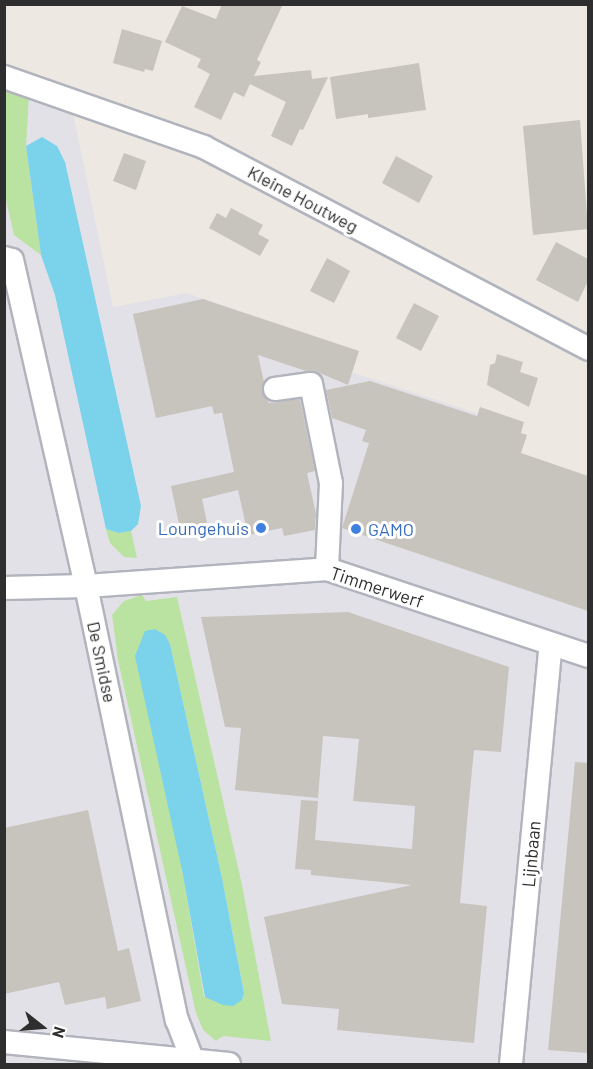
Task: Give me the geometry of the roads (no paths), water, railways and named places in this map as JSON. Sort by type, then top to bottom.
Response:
[{"type":"street","name":"Kleine Houtweg","points":[[4,77],[204,147],[588,350]]},
{"type":"street","name":"De Smidse","points":[[8,259],[86,586],[177,1020],[193,1063]]},
{"type":"street","points":[[275,389],[310,384],[331,483],[327,569]]},
{"type":"street","name":"Timmerwerf","points":[[4,588],[86,586],[327,569],[588,656]]},
{"type":"street","name":"Lijnbaan","points":[[511,1065],[551,644]]},
{"type":"street","points":[[4,1042],[229,1065]]},
{"type":"water","points":[[42,137],[57,146],[65,162],[141,506],[138,524],[131,531],[119,533],[106,529],[55,295],[41,255],[26,146]]},
{"type":"water","points":[[155,629],[165,635],[170,644],[222,878],[244,993],[242,1000],[233,1006],[223,1005],[205,997],[182,870],[135,656],[145,631]]},
{"type":"place","name":"Loungehuis","points":[[261,528]]},
{"type":"place","name":"GAMO","points":[[356,529]]}]
